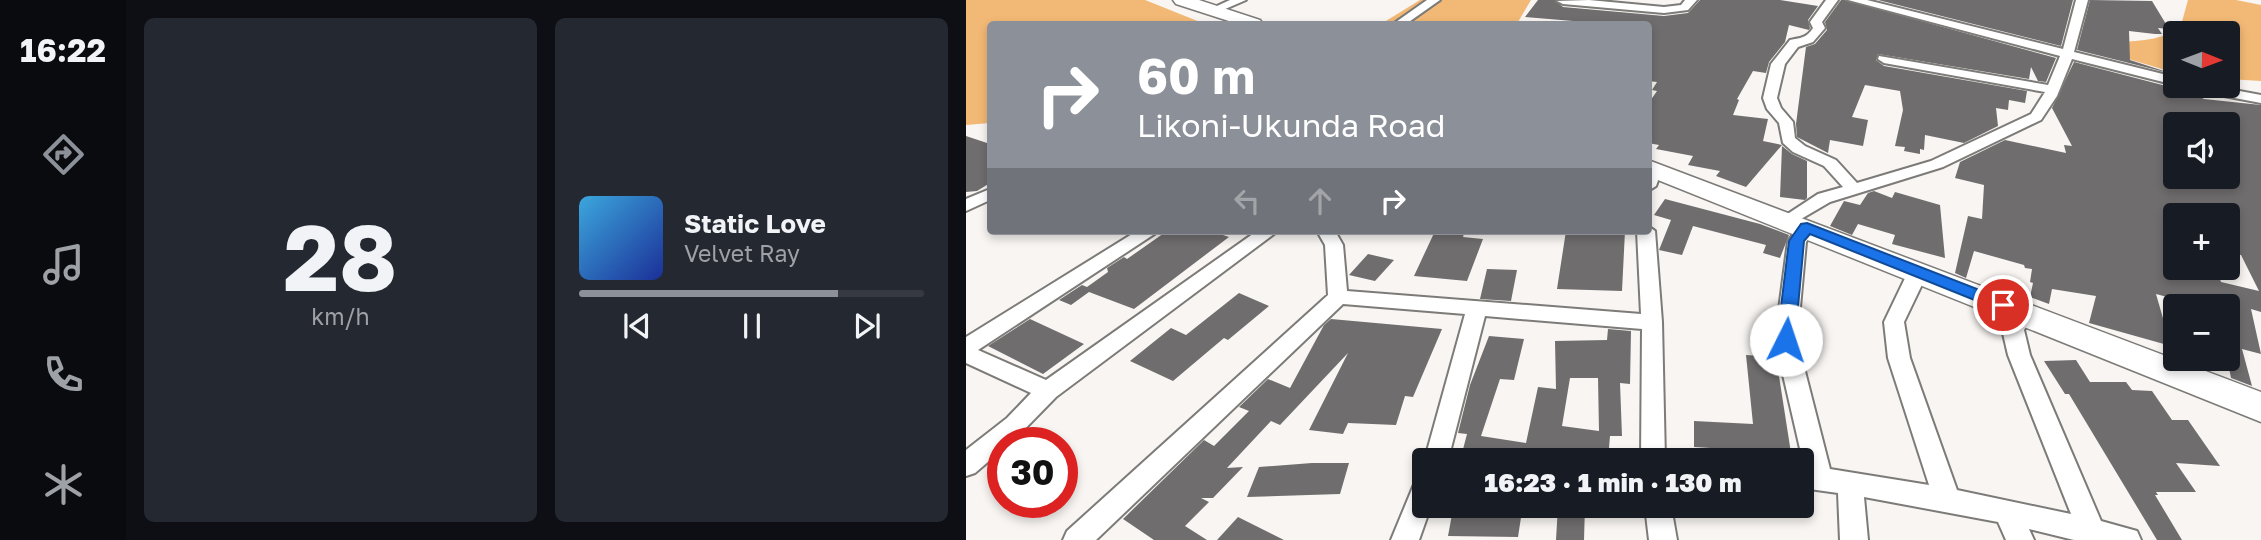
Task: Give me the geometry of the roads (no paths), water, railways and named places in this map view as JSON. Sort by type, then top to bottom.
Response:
[{"type":"highway","points":[[1182,0],[1244,21]]},
{"type":"highway","points":[[1652,175],[1798,224],[2261,407]]},
{"type":"street","points":[[1212,11],[1240,0]]},
{"type":"street","points":[[1403,21],[1434,0]]},
{"type":"street","points":[[1563,1],[1664,10],[1684,8],[1691,0]]},
{"type":"street","points":[[1832,0],[1817,19],[1819,28],[1815,35],[1800,43],[1794,43],[1778,64],[1771,103],[1786,122],[1788,140],[1799,149],[1835,167],[1854,189]]},
{"type":"street","points":[[1854,0],[2163,78]]},
{"type":"street","points":[[1806,448],[1786,340],[1798,224],[1824,198],[1937,164],[2036,117],[2042,111],[2050,89],[2063,72],[2082,0]]},
{"type":"street","points":[[1884,59],[2050,89]]},
{"type":"street","points":[[2240,95],[2261,99]]},
{"type":"street","points":[[966,206],[987,196]]},
{"type":"street","points":[[966,347],[1144,235]]},
{"type":"street","points":[[966,465],[1015,425],[1048,391],[1263,235]]},
{"type":"street","points":[[1328,235],[1334,245],[1338,297]]},
{"type":"street","points":[[1646,235],[1651,321],[1653,448]]},
{"type":"street","points":[[1919,272],[1894,322],[1899,358],[1947,500]]},
{"type":"street","points":[[1077,540],[1338,297],[1651,321]]},
{"type":"street","points":[[1439,448],[1477,307]]},
{"type":"street","points":[[2024,313],[2013,329],[2019,355],[2091,529]]},
{"type":"street","points":[[966,354],[1048,391]]},
{"type":"street","points":[[1814,478],[1947,500],[2091,529],[2127,540]]},
{"type":"street","points":[[1850,483],[1854,540]]},
{"type":"street","points":[[2006,512],[2020,540]]},
{"type":"street","points":[[1405,540],[1413,518]]},
{"type":"street","points":[[1660,518],[1663,540]]}]
